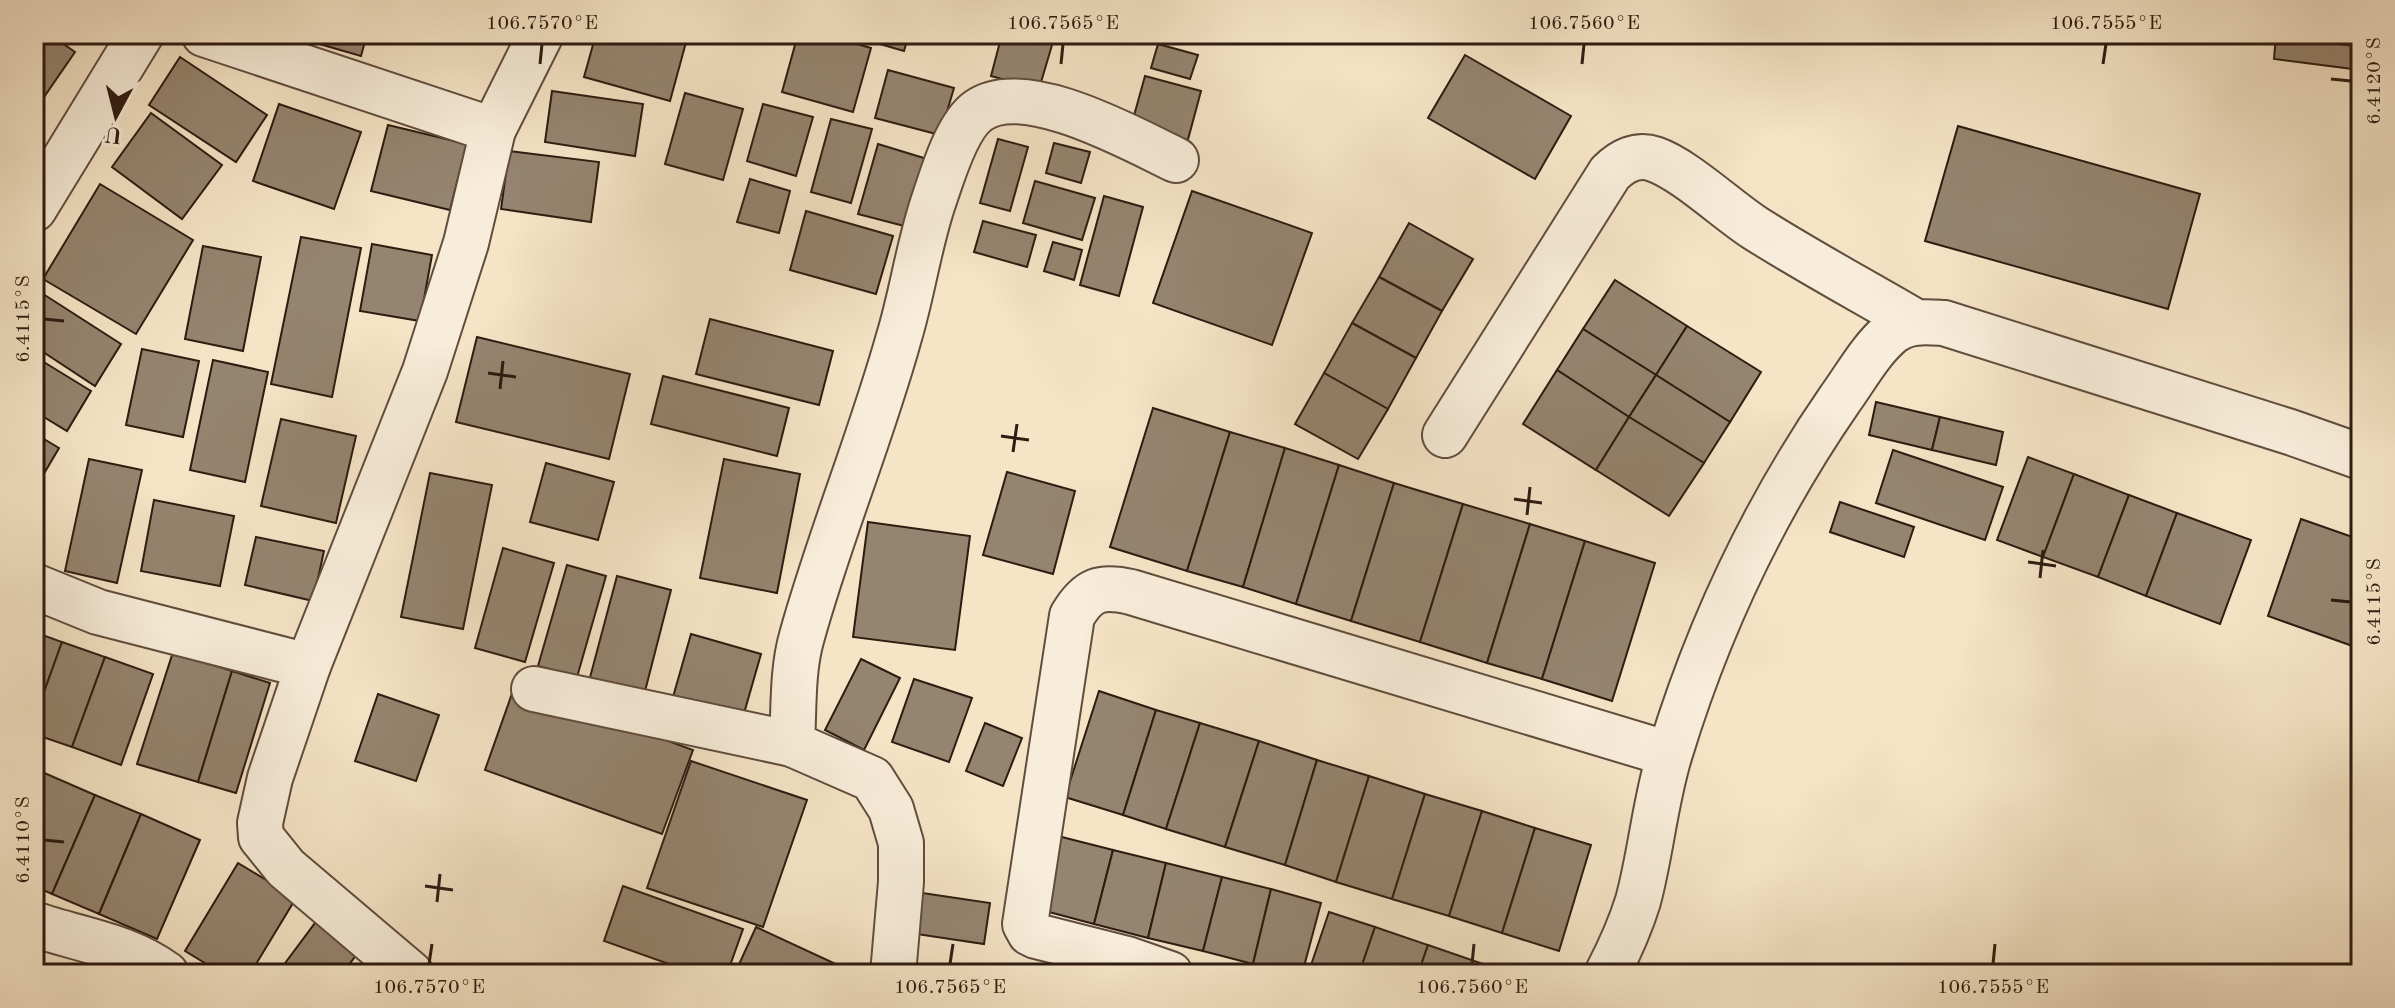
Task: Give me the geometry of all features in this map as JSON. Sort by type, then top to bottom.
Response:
[{"type":"street","points":[[34,209],[141,34]]},
{"type":"street","points":[[204,34],[493,130]]},
{"type":"street","points":[[411,974],[286,868],[261,837],[260,823],[270,778],[308,666],[425,371],[466,243],[493,130],[541,34]]},
{"type":"street","points":[[792,744],[801,639],[899,337],[934,199],[963,127],[978,111],[997,104],[1022,102],[1049,106],[1084,117],[1176,160]]},
{"type":"street","points":[[1445,435],[1610,173],[1620,163],[1635,157],[1653,158],[1755,228],[1914,321],[1944,323],[2361,457]]},
{"type":"street","points":[[1607,974],[1622,945],[1638,901],[1669,754],[1735,578],[1774,504],[1826,420],[1873,353],[1893,331],[1914,321]]},
{"type":"street","points":[[34,586],[98,612],[308,666]]},
{"type":"street","points":[[1170,974],[1127,959],[1036,936],[1025,924],[1072,616],[1082,600],[1094,592],[1110,587],[1131,592],[1669,754]]},
{"type":"street","points":[[534,689],[792,744],[872,779],[891,809],[901,843],[893,974]]},
{"type":"street","points":[[37,933],[125,951],[150,962],[166,974]]},
{"type":"building","points":[[34,34],[49,34],[75,52],[44,97],[34,90]]},
{"type":"building","points":[[319,34],[367,34],[361,56],[316,43]]},
{"type":"building","points":[[596,34],[688,35],[670,101],[584,77]]},
{"type":"building","points":[[798,34],[821,34],[871,48],[853,112],[782,92]]},
{"type":"building","points":[[845,34],[909,34],[904,51]]},
{"type":"building","points":[[1002,34],[1055,35],[1039,89],[991,76]]},
{"type":"building","points":[[2276,36],[2361,47],[2361,70],[2274,59]]},
{"type":"building","points":[[1158,44],[1198,55],[1190,79],[1151,68]]},
{"type":"building","points":[[1465,55],[1571,116],[1535,179],[1428,118]]},
{"type":"building","points":[[180,57],[267,115],[236,162],[149,105]]},
{"type":"building","points":[[888,70],[954,88],[940,135],[875,118]]},
{"type":"building","points":[[1145,76],[1201,91],[1186,147],[1130,130]]},
{"type":"building","points":[[552,91],[643,104],[635,156],[545,142]]},
{"type":"building","points":[[685,93],[743,109],[723,180],[665,164]]},
{"type":"building","points":[[279,104],[361,132],[334,209],[253,181]]},
{"type":"building","points":[[763,104],[813,117],[796,176],[747,161]]},
{"type":"building","points":[[151,113],[222,165],[182,219],[112,167]]},
{"type":"building","points":[[831,119],[872,129],[851,203],[811,192]]},
{"type":"building","points":[[388,125],[467,144],[450,210],[371,191]]},
{"type":"building","points":[[1958,126],[2200,194],[2168,309],[1925,241]]},
{"type":"building","points":[[998,139],[1028,147],[1010,211],[980,203]]},
{"type":"building","points":[[1054,143],[1090,152],[1081,183],[1046,173]]},
{"type":"building","points":[[878,144],[927,159],[908,227],[858,214]]},
{"type":"building","points":[[509,151],[599,162],[591,222],[501,209]]},
{"type":"building","points":[[750,179],[790,191],[779,233],[737,222]]},
{"type":"building","points":[[1035,181],[1095,198],[1082,240],[1023,223]]},
{"type":"building","points":[[100,184],[193,240],[136,334],[43,279]]},
{"type":"building","points":[[1192,191],[1312,233],[1272,345],[1153,303]]},
{"type":"building","points":[[1104,196],[1143,207],[1119,296],[1080,285]]},
{"type":"building","points":[[806,211],[893,236],[876,294],[790,270]]},
{"type":"building","points":[[983,221],[1036,235],[1027,267],[974,252]]},
{"type":"building","points":[[1409,223],[1473,259],[1442,311],[1379,277]]},
{"type":"building","points":[[301,237],[361,248],[332,397],[271,384]]},
{"type":"building","points":[[1053,242],[1082,250],[1074,280],[1044,271]]},
{"type":"building","points":[[372,244],[432,255],[420,321],[360,311]]},
{"type":"building","points":[[203,246],[261,257],[243,351],[185,339]]},
{"type":"building","points":[[1379,277],[1442,311],[1416,358],[1352,323]]},
{"type":"building","points":[[1615,280],[1687,326],[1656,375],[1583,329]]},
{"type":"building","points":[[40,292],[121,344],[95,386],[34,346],[34,301]]},
{"type":"building","points":[[710,319],[833,351],[819,405],[696,374]]},
{"type":"building","points":[[1352,323],[1416,358],[1388,409],[1324,373]]},
{"type":"building","points":[[1687,326],[1761,372],[1730,422],[1656,375]]},
{"type":"building","points":[[1583,329],[1656,375],[1629,417],[1557,370]]},
{"type":"building","points":[[477,337],[630,374],[609,459],[456,422]]},
{"type":"building","points":[[142,349],[199,361],[183,437],[126,425]]},
{"type":"building","points":[[34,356],[91,391],[67,431],[34,411]]},
{"type":"building","points":[[213,360],[268,372],[245,482],[190,470]]},
{"type":"building","points":[[1557,370],[1629,417],[1596,470],[1523,424]]},
{"type":"building","points":[[1324,373],[1388,409],[1358,459],[1295,424]]},
{"type":"building","points":[[1656,375],[1730,422],[1704,463],[1629,417]]},
{"type":"building","points":[[663,376],[789,408],[777,456],[651,424]]},
{"type":"building","points":[[1876,402],[1940,417],[1932,450],[1869,435]]},
{"type":"building","points":[[1153,408],[1230,432],[1187,571],[1110,547]]},
{"type":"building","points":[[1629,417],[1704,463],[1669,516],[1596,470]]},
{"type":"building","points":[[1940,417],[2003,432],[1996,465],[1932,450]]},
{"type":"building","points":[[281,419],[356,436],[336,523],[261,506]]},
{"type":"building","points":[[1230,432],[1285,448],[1243,587],[1187,571]]},
{"type":"building","points":[[34,433],[59,448],[35,489],[34,488]]},
{"type":"building","points":[[1285,448],[1339,465],[1296,604],[1243,587]]},
{"type":"building","points":[[1893,450],[2003,487],[1985,540],[1876,503]]},
{"type":"building","points":[[2028,457],[2074,474],[2043,557],[1997,540]]},
{"type":"building","points":[[89,459],[142,470],[117,583],[65,571]]},
{"type":"building","points":[[724,459],[800,474],[777,593],[700,578]]},
{"type":"building","points":[[546,463],[614,482],[598,540],[530,522]]},
{"type":"building","points":[[1339,465],[1394,483],[1351,621],[1296,604]]},
{"type":"building","points":[[1007,472],[1075,491],[1053,574],[983,555]]},
{"type":"building","points":[[430,473],[492,485],[463,629],[401,617]]},
{"type":"building","points":[[2074,474],[2129,495],[2098,577],[2043,557]]},
{"type":"building","points":[[1394,483],[1463,504],[1420,642],[1351,621]]},
{"type":"building","points":[[2129,495],[2177,513],[2146,596],[2098,577]]},
{"type":"building","points":[[154,500],[234,516],[220,586],[141,571]]},
{"type":"building","points":[[1840,502],[1914,527],[1904,557],[1830,532]]},
{"type":"building","points":[[1463,504],[1530,524],[1487,663],[1420,642]]},
{"type":"building","points":[[2177,513],[2251,540],[2220,624],[2146,596]]},
{"type":"building","points":[[2301,519],[2361,540],[2361,649],[2268,616]]},
{"type":"building","points":[[868,522],[970,536],[955,650],[853,637]]},
{"type":"building","points":[[1530,524],[1585,541],[1542,679],[1487,663]]},
{"type":"building","points":[[256,537],[324,551],[313,601],[245,585]]},
{"type":"building","points":[[1585,541],[1655,563],[1612,701],[1542,679]]},
{"type":"building","points":[[503,548],[554,563],[525,662],[475,648]]},
{"type":"building","points":[[567,565],[606,576],[577,677],[538,666]]},
{"type":"building","points":[[617,576],[671,590],[643,699],[588,685]]},
{"type":"building","points":[[34,632],[62,642],[34,720]]},
{"type":"building","points":[[691,634],[761,654],[743,717],[673,697]]},
{"type":"building","points":[[62,642],[105,657],[72,747],[34,734],[34,720]]},
{"type":"building","points":[[173,652],[232,671],[198,782],[137,764]]},
{"type":"building","points":[[105,657],[153,674],[121,765],[72,747]]},
{"type":"building","points":[[861,659],[900,678],[864,750],[825,730]]},
{"type":"building","points":[[232,671],[270,683],[236,793],[198,782]]},
{"type":"building","points":[[914,679],[972,698],[949,762],[892,742]]},
{"type":"building","points":[[515,685],[693,750],[662,834],[485,770]]},
{"type":"building","points":[[1099,691],[1156,710],[1123,815],[1065,797]]},
{"type":"building","points":[[378,694],[439,715],[416,781],[355,761]]},
{"type":"building","points":[[1156,710],[1200,723],[1166,829],[1123,815]]},
{"type":"building","points":[[985,723],[1022,738],[1003,786],[966,771]]},
{"type":"building","points":[[1200,723],[1259,741],[1225,847],[1166,829]]},
{"type":"building","points":[[1259,741],[1317,760],[1285,865],[1225,847]]},
{"type":"building","points":[[1317,760],[1369,776],[1336,882],[1285,865]]},
{"type":"building","points":[[691,761],[807,800],[763,927],[647,888]]},
{"type":"building","points":[[42,772],[95,795],[52,894],[34,886],[34,791]]},
{"type":"building","points":[[1369,776],[1425,794],[1392,899],[1336,882]]},
{"type":"building","points":[[1425,794],[1482,811],[1449,916],[1392,899]]},
{"type":"building","points":[[95,795],[141,814],[99,914],[52,894]]},
{"type":"building","points":[[1482,811],[1535,828],[1502,933],[1449,916]]},
{"type":"building","points":[[141,814],[200,840],[157,939],[99,914]]},
{"type":"building","points":[[1535,828],[1591,845],[1559,951],[1502,933]]},
{"type":"building","points":[[1054,835],[1113,850],[1094,924],[1034,908]]},
{"type":"building","points":[[1113,850],[1166,863],[1148,938],[1094,924]]},
{"type":"building","points":[[238,863],[296,898],[250,974],[223,974],[185,951]]},
{"type":"building","points":[[1166,863],[1222,877],[1203,951],[1148,938]]},
{"type":"building","points":[[1222,877],[1271,889],[1253,964],[1203,951]]},
{"type":"building","points":[[623,886],[743,929],[727,974],[697,974],[604,941]]},
{"type":"building","points":[[1271,889],[1321,903],[1302,974],[1253,964]]},
{"type":"building","points":[[909,891],[990,903],[984,944],[903,932]]},
{"type":"building","points":[[1329,912],[1375,927],[1359,974],[1308,974]]},
{"type":"building","points":[[318,919],[360,950],[342,974],[277,974]]},
{"type":"building","points":[[756,927],[853,972],[744,974],[736,971]]},
{"type":"building","points":[[1375,927],[1428,945],[1418,974],[1359,974]]},
{"type":"building","points":[[1428,945],[1495,968],[1493,974],[1418,974]]}]
